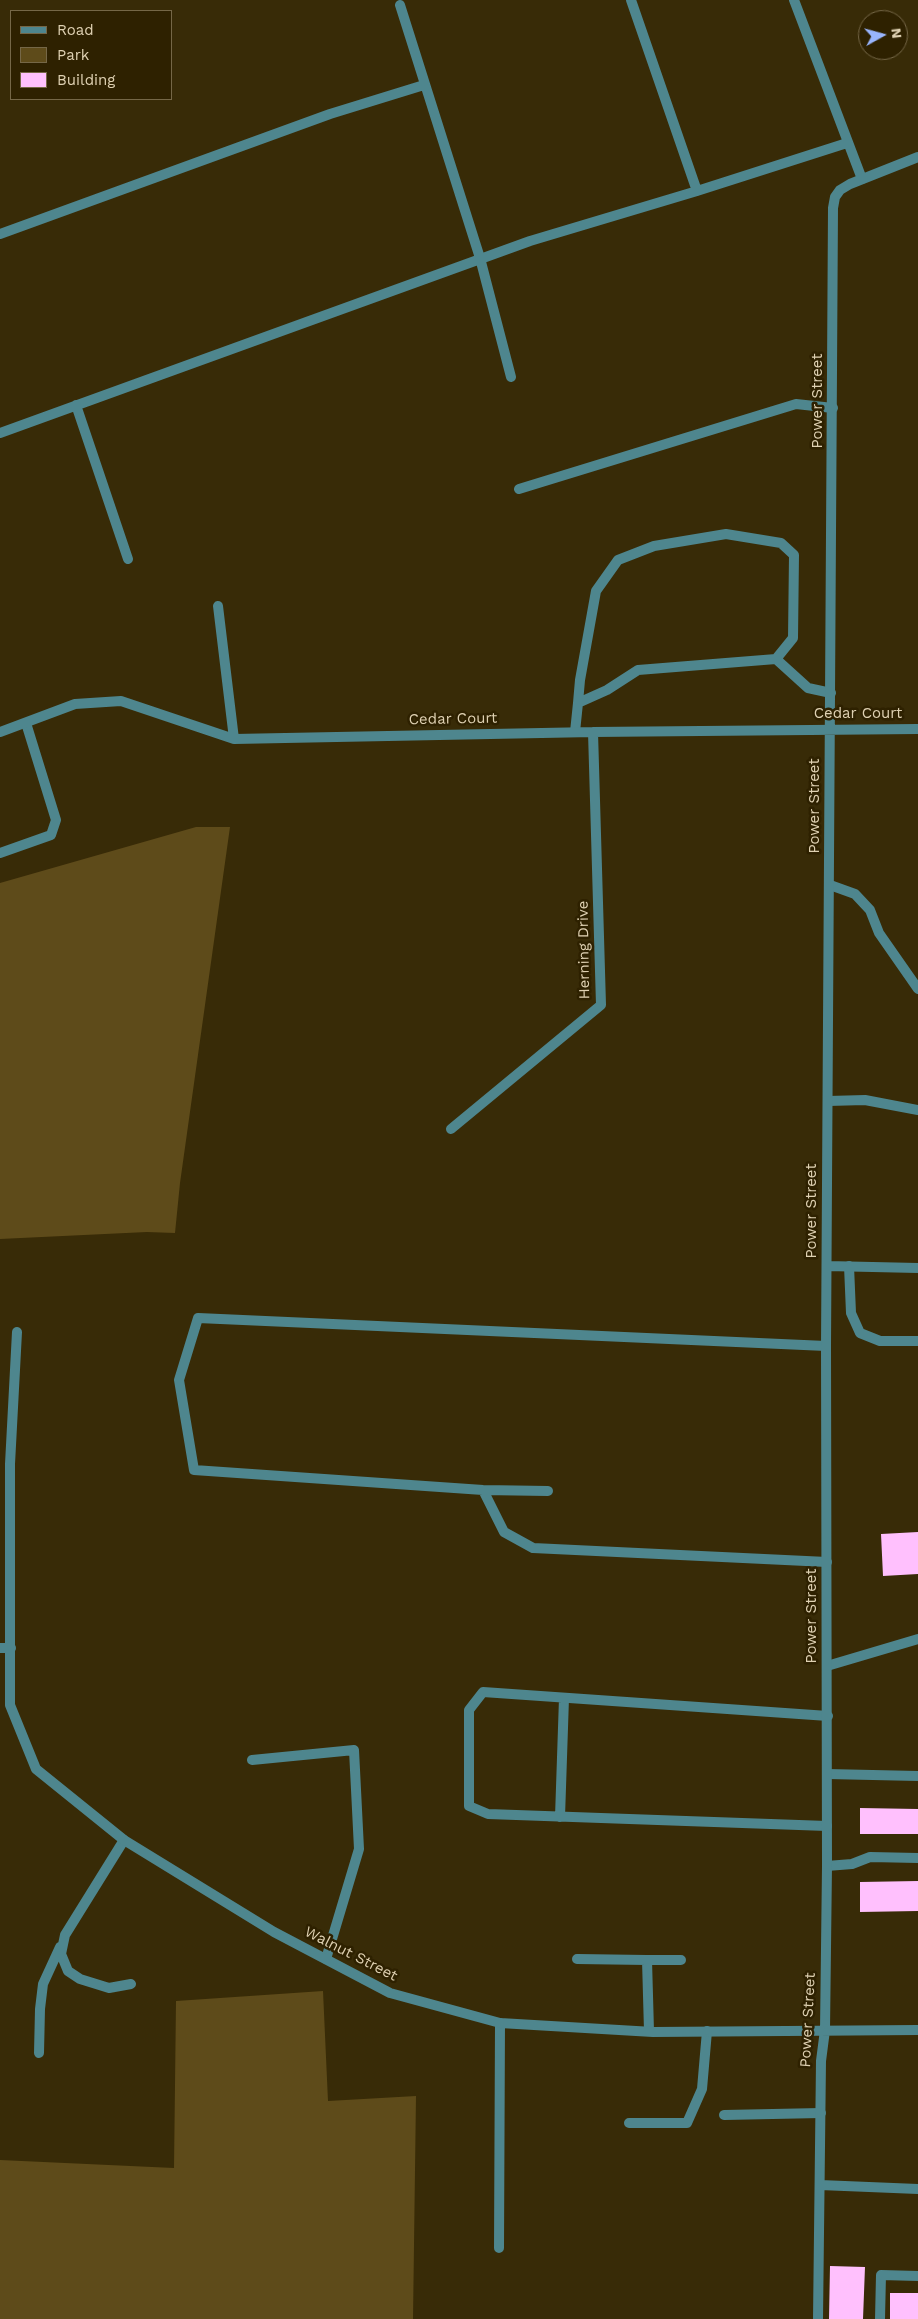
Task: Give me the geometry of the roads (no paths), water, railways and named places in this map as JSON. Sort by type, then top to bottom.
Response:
[{"type":"street","points":[[631,0],[697,191]]},
{"type":"street","points":[[794,0],[862,179]]},
{"type":"street","points":[[400,4],[480,258],[511,377]]},
{"type":"street","points":[[0,234],[330,114],[424,85]]},
{"type":"street","points":[[0,434],[480,258],[847,143]]},
{"type":"street","name":"Power Street","points":[[818,2319],[821,2061],[825,2030],[827,1866],[826,1346],[833,208],[835,197],[840,190],[862,179],[918,157]]},
{"type":"street","points":[[519,489],[796,404],[833,408]]},
{"type":"street","points":[[76,405],[128,559]]},
{"type":"street","points":[[575,732],[578,703],[596,591],[618,560],[654,546],[726,534],[781,543],[794,555],[793,638],[776,659],[638,670],[607,690],[578,703]]},
{"type":"street","points":[[218,606],[234,739]]},
{"type":"street","points":[[776,659],[808,688],[831,693]]},
{"type":"street","name":"Cedar Court","points":[[0,732],[75,704],[121,701],[234,739],[575,732],[918,729]]},
{"type":"street","points":[[0,853],[51,835],[56,820],[26,723]]},
{"type":"street","name":"Herning Drive","points":[[451,1129],[602,1005],[593,732]]},
{"type":"street","points":[[830,885],[855,894],[870,910],[879,933],[918,989]]},
{"type":"street","points":[[828,1101],[864,1100],[918,1110]]},
{"type":"street","points":[[827,1266],[918,1268]]},
{"type":"street","points":[[849,1266],[851,1313],[860,1333],[880,1341],[918,1341]]},
{"type":"street","points":[[548,1491],[484,1490],[194,1470],[179,1380],[198,1318],[826,1346]]},
{"type":"street","name":"Walnut Street","points":[[17,1332],[10,1464],[10,1705],[36,1770],[124,1840],[274,1932],[390,1993],[500,2023],[649,2031],[918,2030]]},
{"type":"street","points":[[484,1490],[504,1532],[533,1548],[827,1562]]},
{"type":"street","points":[[827,1666],[918,1639]]},
{"type":"street","points":[[0,1648],[11,1648]]},
{"type":"street","points":[[827,1826],[488,1814],[469,1806],[469,1710],[483,1692],[828,1716]]},
{"type":"street","points":[[560,1817],[564,1698]]},
{"type":"street","points":[[252,1760],[354,1750],[358,1849],[326,1959]]},
{"type":"street","points":[[827,1774],[918,1776]]},
{"type":"street","points":[[39,2052],[43,1984],[65,1936],[124,1840]]},
{"type":"street","points":[[827,1866],[852,1864],[870,1858],[918,1858]]},
{"type":"street","points":[[65,1936],[60,1954],[68,1971],[80,1979],[109,1988],[131,1984]]},
{"type":"street","points":[[577,1960],[681,1960]]},
{"type":"street","points":[[647,1960],[649,2031]]},
{"type":"street","points":[[499,2248],[500,2023]]},
{"type":"street","points":[[629,2123],[687,2123],[702,2089],[706,2031]]},
{"type":"street","points":[[724,2115],[820,2113]]},
{"type":"street","points":[[820,2185],[918,2189]]},
{"type":"street","points":[[880,2319],[881,2275],[918,2276]]}]
